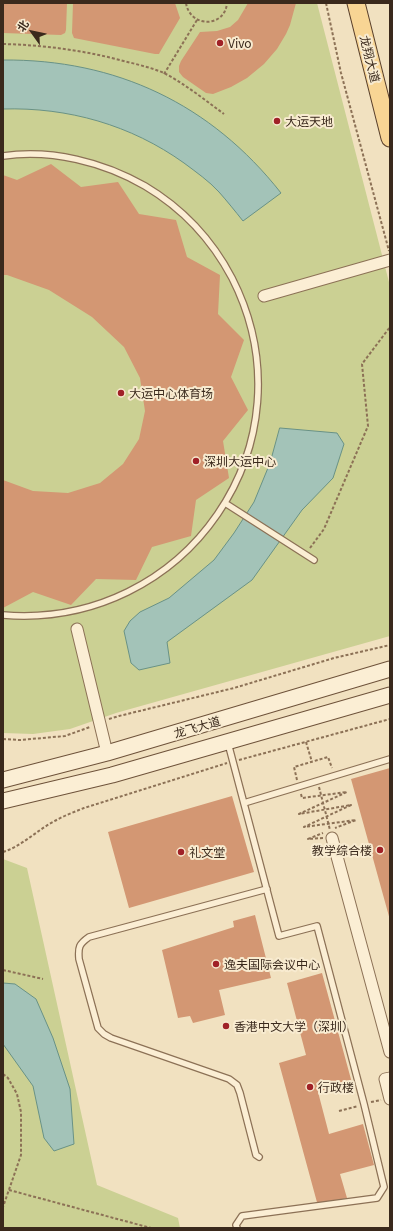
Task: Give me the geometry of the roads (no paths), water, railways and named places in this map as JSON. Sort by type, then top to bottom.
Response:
[{"type":"main road","name":"龙翔大道","points":[[356,3],[390,138]]},
{"type":"main road","name":"龙飞大道","points":[[3,780],[107,753],[390,669]]},
{"type":"main road","name":"龙飞大道","points":[[3,801],[112,775],[390,695]]},
{"type":"street","points":[[264,296],[390,260]]},
{"type":"street","points":[[77,629],[107,753]]},
{"type":"street","points":[[331,834],[390,1052]]},
{"type":"street","points":[[390,1078],[385,1079],[390,1098]]},
{"type":"lane","points":[[3,156],[26,154],[63,157],[100,166],[118,172],[151,190],[171,205],[194,226],[218,255],[236,288],[246,311],[254,341],[257,378],[255,416],[249,446],[241,470],[225,503],[190,548],[161,573],[128,593],[111,600],[74,611],[36,616],[3,615]]},
{"type":"lane","points":[[225,503],[314,560]]},
{"type":"lane","points":[[228,742],[279,936],[317,926],[364,1104],[384,1188],[377,1198],[242,1216],[236,1225],[237,1228]]},
{"type":"lane","points":[[244,802],[390,759]]},
{"type":"lane","points":[[259,1157],[256,1155],[237,1085],[229,1079],[111,1038],[98,1028],[79,959],[78,949],[83,942],[90,937],[267,889]]},
{"type":"water","points":[[3,60],[45,62],[84,68],[122,78],[158,93],[192,112],[224,135],[254,162],[281,193],[243,221],[207,180],[164,150],[142,138],[98,121],[75,115],[27,109],[3,109]]},
{"type":"water","points":[[280,428],[337,433],[344,444],[333,478],[302,510],[252,580],[167,642],[170,663],[139,670],[131,663],[124,631],[130,621],[140,612],[169,598],[214,560],[254,502],[270,463]]},
{"type":"water","points":[[3,983],[15,984],[36,999],[53,1038],[70,1089],[74,1144],[54,1151],[44,1138],[33,1086],[3,1044]]},
{"type":"place","name":"Vivo","points":[[220,43]]},
{"type":"place","name":"大运天地","points":[[277,121]]},
{"type":"place","name":"大运中心体育场","points":[[121,393]]},
{"type":"place","name":"深圳大运中心","points":[[196,461]]},
{"type":"place","name":"教学综合楼","points":[[380,850]]},
{"type":"place","name":"礼文堂","points":[[181,852]]},
{"type":"place","name":"逸夫国际会议中心","points":[[216,964]]},
{"type":"place","name":"香港中文大学（深圳）","points":[[226,1026]]},
{"type":"place","name":"行政楼","points":[[310,1087]]}]
